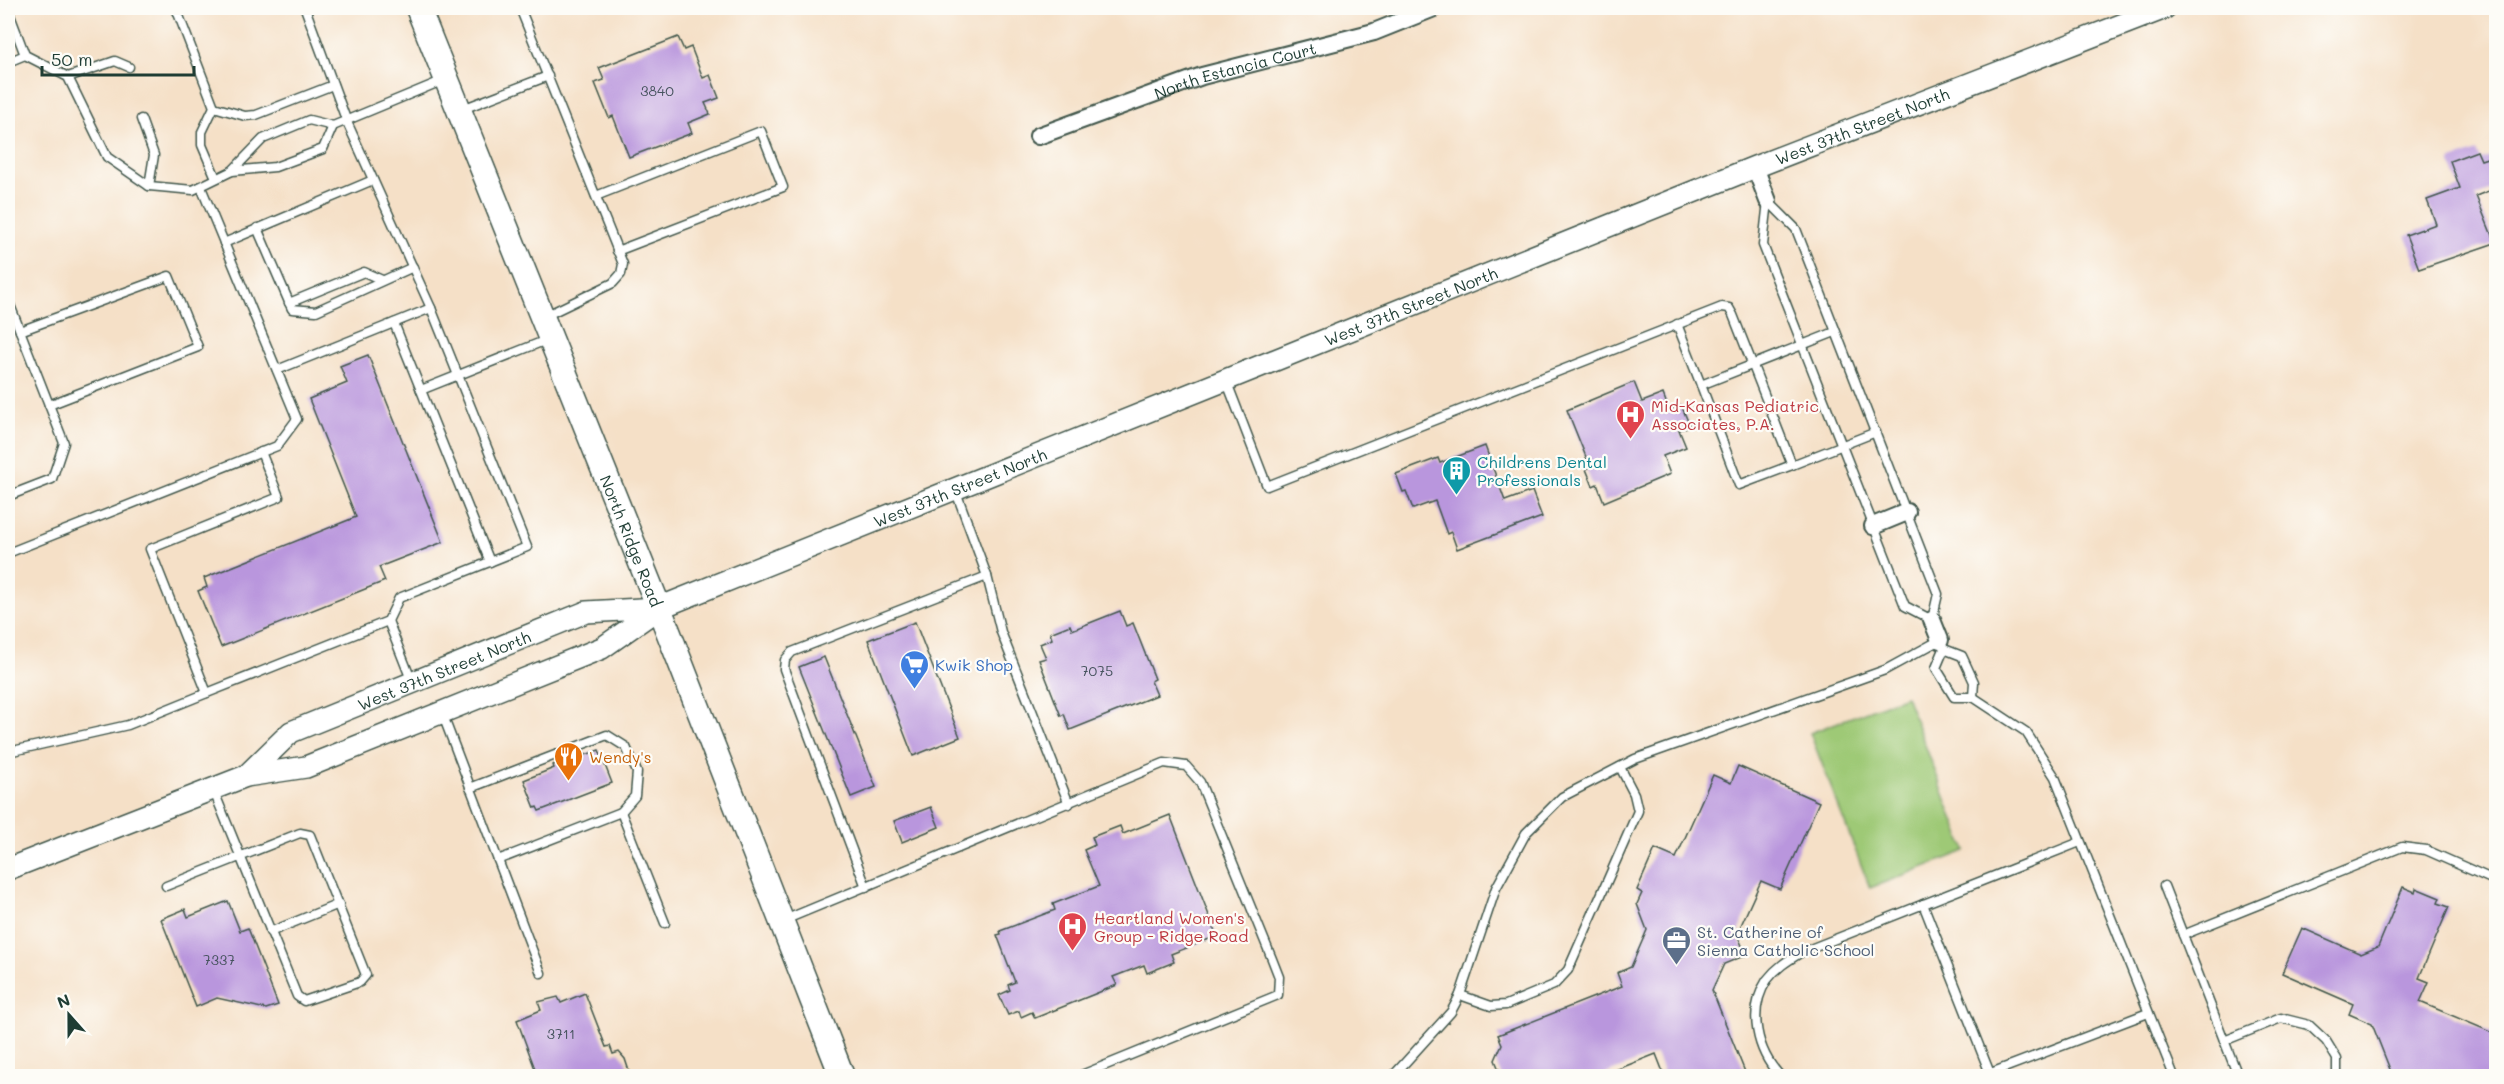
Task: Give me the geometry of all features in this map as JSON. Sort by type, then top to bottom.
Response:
[{"type":"main road","name":"North Ridge Road","points":[[418,8],[659,608],[842,1077]]},
{"type":"street","name":"North Estancia Court","points":[[1038,136],[1202,76],[1374,32],[1434,8]]},
{"type":"street","name":"West 37th Street North","points":[[8,869],[246,776],[306,767],[602,648],[659,608],[2142,12],[2165,8]]},
{"type":"street","points":[[1755,167],[1768,201]]},
{"type":"street","points":[[1873,526],[1907,512]]},
{"type":"street","name":"West 37th Street North","points":[[246,776],[291,732],[586,612],[659,608]]},
{"type":"street","points":[[1932,620],[1942,644]]},
{"type":"lane","points":[[176,8],[214,107],[202,132],[202,145],[216,178]]},
{"type":"lane","points":[[8,752],[128,725],[387,621],[399,598],[527,547],[431,308],[347,122],[305,8]]},
{"type":"lane","points":[[422,390],[458,376],[547,328],[613,283],[621,274],[623,264],[520,8]]},
{"type":"lane","points":[[8,10],[25,55],[68,77],[107,157],[149,186],[193,190],[232,171],[275,167],[323,150],[333,126]]},
{"type":"lane","points":[[8,62],[25,55]]},
{"type":"lane","points":[[68,77],[115,61],[129,68]]},
{"type":"lane","points":[[459,110],[548,76]]},
{"type":"lane","points":[[232,171],[263,139],[309,120],[333,126],[347,122],[447,79]]},
{"type":"lane","points":[[214,107],[245,116],[256,116],[333,85]]},
{"type":"lane","points":[[141,119],[154,155],[149,186]]},
{"type":"lane","points":[[596,196],[761,131],[783,187],[617,251]]},
{"type":"lane","points":[[224,243],[373,180]]},
{"type":"lane","points":[[8,553],[277,446],[297,418],[201,187]]},
{"type":"lane","points":[[1768,201],[1796,229],[1876,432],[1938,594],[1932,620],[1905,606],[1841,445],[1763,245],[1768,201]]},
{"type":"lane","points":[[257,228],[292,309],[316,311],[413,267]]},
{"type":"lane","points":[[288,303],[364,272],[382,280]]},
{"type":"lane","points":[[20,332],[169,276],[198,346],[49,405]]},
{"type":"lane","points":[[8,300],[64,443],[52,479],[8,496]]},
{"type":"lane","points":[[277,370],[431,308]]},
{"type":"lane","points":[[1226,379],[1267,486],[1677,324],[1716,309],[1729,308],[1792,465]]},
{"type":"lane","points":[[394,323],[490,562]]},
{"type":"lane","points":[[1677,324],[1739,485],[1876,432]]},
{"type":"lane","points":[[1701,385],[1835,332]]},
{"type":"lane","points":[[207,693],[150,549],[279,497],[261,452]]},
{"type":"lane","points":[[955,489],[987,576],[1001,632],[1068,804]]},
{"type":"lane","points":[[866,887],[784,669],[785,660],[792,652],[987,576]]},
{"type":"lane","points":[[387,621],[412,683]]},
{"type":"lane","points":[[1942,644],[1962,656],[1974,682],[1973,697]]},
{"type":"lane","points":[[1942,644],[1936,668],[1954,697],[1973,697],[2025,732],[2055,777],[2174,1077]]},
{"type":"lane","points":[[1393,1077],[1412,1053],[1451,1012],[1460,995],[1496,888],[1526,832],[1562,797],[1646,755],[1885,670],[1942,644]]},
{"type":"lane","points":[[442,712],[541,973]]},
{"type":"lane","points":[[470,788],[607,735],[626,747],[637,772],[635,796],[621,812],[498,860]]},
{"type":"lane","points":[[782,921],[1164,763],[1186,766],[1200,782],[1279,977],[1278,995],[1079,1077]]},
{"type":"lane","points":[[1460,995],[1491,1006],[1506,1005],[1554,985],[1568,970],[1638,811],[1634,794],[1620,767]]},
{"type":"lane","points":[[166,886],[241,856],[300,833],[310,835],[366,975],[360,982],[304,1001],[297,996],[270,932],[241,856],[213,789]]},
{"type":"lane","points":[[621,812],[665,923]]},
{"type":"lane","points":[[1780,1077],[1768,1062],[1756,1030],[1758,1002],[1767,981],[1781,964],[1800,953],[2080,842]]},
{"type":"lane","points":[[2183,935],[2402,847],[2426,850],[2496,881]]},
{"type":"lane","points":[[2164,886],[2238,1077]]},
{"type":"lane","points":[[270,932],[339,904]]},
{"type":"lane","points":[[1923,904],[1988,1076],[2148,1013]]},
{"type":"lane","points":[[2224,1041],[2281,1018],[2308,1025],[2326,1041],[2337,1059],[2337,1077]]},
{"type":"green space","points":[[1906,696],[1966,851],[1870,888],[1810,733]]},
{"type":"building","points":[[678,37],[684,50],[691,47],[703,78],[710,75],[719,98],[705,103],[710,114],[688,123],[692,133],[629,157],[613,116],[609,118],[595,83],[604,80],[599,68]]},
{"type":"building","points":[[2477,151],[2481,160],[2496,155],[2496,188],[2476,196],[2495,243],[2419,269],[2406,235],[2436,224],[2427,200],[2460,188],[2450,161]]},
{"type":"building","points":[[368,355],[443,542],[379,567],[385,581],[221,647],[198,591],[207,587],[204,578],[356,517],[309,399],[347,383],[340,366]]},
{"type":"building","name":"Mid-Kansas Pediatric Associates, P.A.","points":[[1634,382],[1642,402],[1663,394],[1669,410],[1681,405],[1690,426],[1679,430],[1686,447],[1663,456],[1670,474],[1604,502],[1597,484],[1593,486],[1586,469],[1590,467],[1567,410]]},
{"type":"building","name":"Childrens Dental Professionals","points":[[1485,446],[1505,501],[1532,491],[1542,517],[1457,549],[1451,532],[1447,534],[1435,501],[1413,509],[1396,474],[1438,458],[1440,463]]},
{"type":"building","points":[[1120,611],[1126,626],[1133,623],[1155,679],[1151,681],[1157,695],[1070,730],[1064,714],[1061,716],[1039,660],[1046,658],[1040,644],[1052,639],[1050,633],[1070,625],[1072,630]]},
{"type":"building","name":"Kwik Shop","points":[[915,622],[960,737],[913,756],[868,640]]},
{"type":"building","points":[[824,657],[876,787],[851,797],[799,667]]},
{"type":"building","name":"Wendy's","points":[[599,750],[612,783],[539,811],[537,807],[535,808],[524,780],[554,768],[553,765],[579,754],[580,757]]},
{"type":"building","points":[[1738,766],[1819,802],[1780,889],[1761,881],[1737,934],[1746,955],[1724,964],[1712,990],[1747,1077],[1665,1077],[1656,1054],[1598,1077],[1502,1077],[1495,1060],[1502,1044],[1498,1035],[1622,986],[1617,973],[1631,967],[1647,930],[1637,904],[1642,893],[1637,890],[1655,849],[1676,858],[1713,775],[1731,783]]},
{"type":"building","points":[[931,807],[939,827],[902,842],[894,821]]},
{"type":"building","points":[[1170,815],[1217,936],[1171,954],[1174,962],[1147,973],[1144,965],[1113,977],[1117,985],[1035,1018],[1032,1012],[1021,1017],[1019,1011],[1008,1015],[999,995],[1010,990],[1008,985],[1015,982],[997,935],[1001,934],[1000,931],[1055,910],[1053,904],[1099,886],[1084,850],[1095,845],[1092,837],[1120,826],[1123,834]]},
{"type":"building","points":[[2403,887],[2415,892],[2416,888],[2440,898],[2438,903],[2449,907],[2419,978],[2429,982],[2420,1002],[2496,1034],[2496,1077],[2393,1077],[2372,1024],[2349,1014],[2353,1004],[2282,973],[2302,928],[2361,954],[2378,947]]},
{"type":"building","points":[[228,901],[240,931],[248,928],[278,1005],[266,1009],[217,998],[196,1007],[161,919],[185,909],[188,917]]},
{"type":"building","points":[[585,993],[606,1047],[610,1046],[613,1054],[619,1052],[625,1059],[631,1077],[538,1077],[517,1020],[541,1010],[538,1002],[558,997],[561,1003]]},
{"type":"place","name":"Mid-Kansas Pediatric Associates, P.A.","points":[[1630,440]]},
{"type":"place","name":"Childrens Dental Professionals","points":[[1456,496]]},
{"type":"place","name":"Kwik Shop","points":[[914,690]]},
{"type":"place","name":"Wendy's","points":[[568,782]]},
{"type":"place","name":"Heartland Women's Group - Ridge Road","points":[[1073,952]]},
{"type":"place","name":"St. Catherine of Sienna Catholic School","points":[[1676,966]]}]
